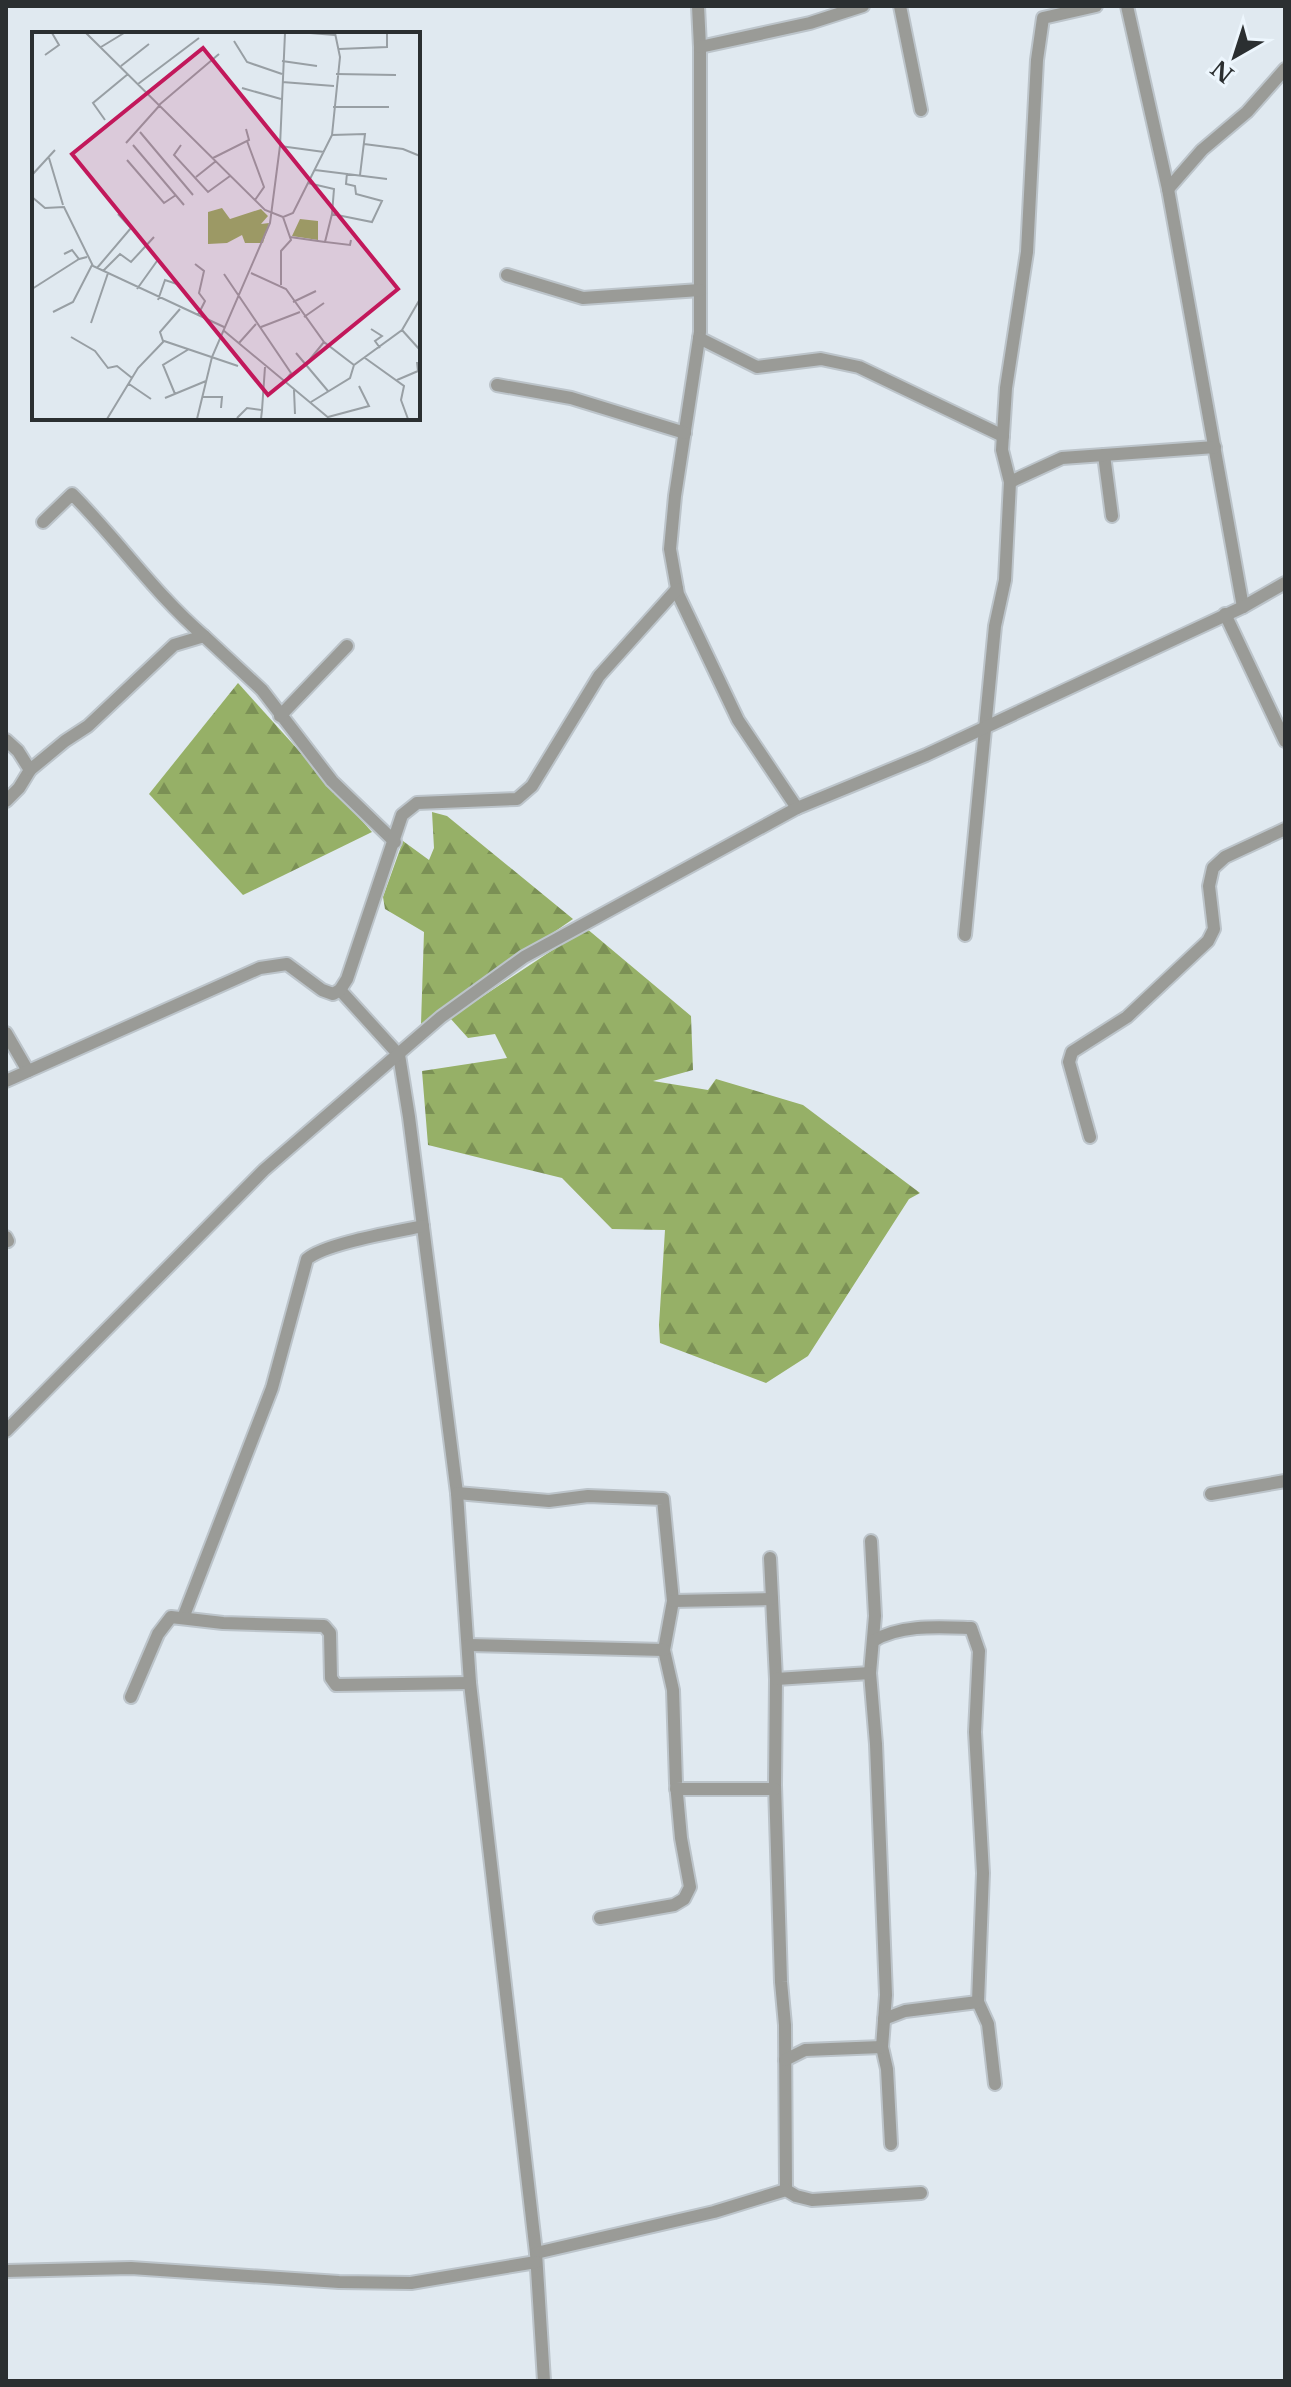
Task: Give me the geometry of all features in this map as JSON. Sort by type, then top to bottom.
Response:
[{"type":"street","points":[[698,6],[699,338],[670,549],[677,589],[738,720],[797,808]]},
{"type":"street","points":[[700,47],[810,23],[863,6]]},
{"type":"street","points":[[900,6],[921,110]]},
{"type":"street","points":[[965,935],[995,626],[1005,580],[1010,482],[1002,450],[1006,388],[1027,252],[1037,60],[1043,18],[1096,6]]},
{"type":"street","points":[[1127,6],[1168,189],[1243,607]]},
{"type":"street","points":[[1168,189],[1202,150],[1247,112],[1285,69]]},
{"type":"street","points":[[507,275],[583,298],[700,290]]},
{"type":"street","points":[[699,338],[757,367],[821,359],[859,367],[1003,436]]},
{"type":"street","points":[[497,385],[571,398],[685,433]]},
{"type":"street","points":[[1010,482],[1062,458],[1215,447]]},
{"type":"street","points":[[1104,455],[1112,516]]},
{"type":"street","points":[[43,522],[72,494],[183,618],[262,690],[332,781],[395,842]]},
{"type":"street","points":[[8,1424],[264,1170],[441,1017],[524,957],[797,808],[985,728],[1243,607],[1285,583]]},
{"type":"street","points":[[6,1081],[260,968],[287,964],[322,990],[333,994],[340,990],[347,979],[402,815],[417,803],[517,799],[532,786],[599,676],[677,589]]},
{"type":"street","points":[[1225,614],[1285,741]]},
{"type":"street","points":[[6,801],[30,770],[88,726],[174,645],[204,636]]},
{"type":"street","points":[[280,716],[347,646]]},
{"type":"street","points":[[6,740],[18,751],[30,770]]},
{"type":"street","points":[[1090,1137],[1069,1062],[1072,1052],[1127,1017],[1208,941],[1214,929],[1209,886],[1213,868],[1225,857],[1285,829]]},
{"type":"street","points":[[340,990],[399,1055],[457,1493],[470,1683],[536,2257],[544,2381]]},
{"type":"street","points":[[6,1033],[28,1071]]},
{"type":"street","points":[[183,1618],[272,1388],[307,1259],[338,1246],[423,1226]]},
{"type":"street","points":[[1211,1494],[1285,1481]]},
{"type":"street","points":[[457,1493],[549,1501],[588,1496],[663,1499],[673,1601],[664,1650],[673,1690],[676,1789],[690,1887],[684,1899],[674,1905],[600,1918]]},
{"type":"street","points":[[871,1541],[875,1616],[870,1673],[876,1744],[886,1995],[882,2047],[887,2069],[891,2144]]},
{"type":"street","points":[[770,1558],[776,1679],[775,1789],[785,2060],[786,2190]]},
{"type":"street","points":[[673,1601],[772,1599]]},
{"type":"street","points":[[131,1697],[164,1623],[171,1617],[223,1623],[324,1626],[330,1633],[329,1668],[336,1685],[470,1683]]},
{"type":"street","points":[[873,1641],[883,1635],[926,1627],[971,1628],[979,1651],[975,1732],[983,1873],[978,2002],[988,2024],[995,2084]]},
{"type":"street","points":[[469,1645],[664,1650]]},
{"type":"street","points":[[776,1679],[870,1673]]},
{"type":"street","points":[[676,1789],[775,1789]]},
{"type":"street","points":[[884,2019],[905,2011],[978,2002]]},
{"type":"street","points":[[785,2060],[805,2050],[882,2047]]},
{"type":"street","points":[[6,2271],[131,2268],[339,2282],[411,2283],[536,2257],[714,2212],[786,2190],[812,2200],[921,2193]]},
{"type":"green space","points":[[238,683],[372,832],[243,895],[149,794]]},
{"type":"green space","points":[[432,812],[447,816],[573,919],[421,1024],[424,932],[385,909],[383,897],[403,841],[429,860],[434,848]]},
{"type":"green space","points":[[586,928],[691,1016],[693,1070],[653,1081],[708,1090],[716,1079],[803,1105],[920,1193],[909,1199],[808,1356],[766,1383],[660,1343],[665,1230],[612,1229],[562,1178],[428,1145],[422,1071],[507,1058],[495,1034],[468,1038],[450,1018]]}]
